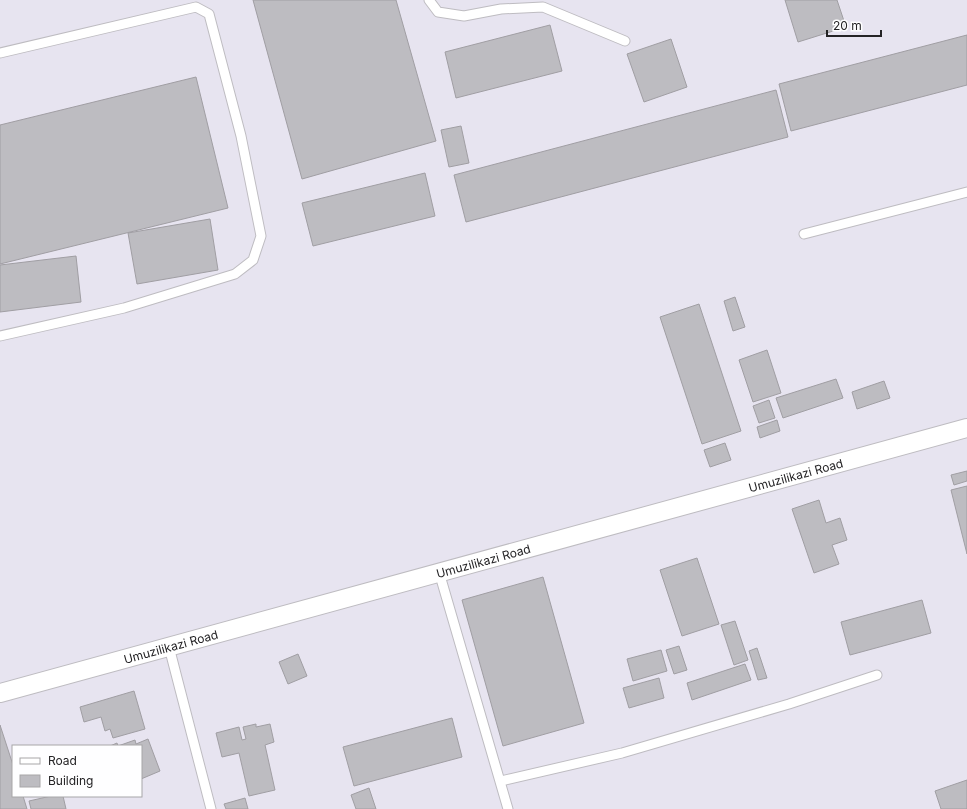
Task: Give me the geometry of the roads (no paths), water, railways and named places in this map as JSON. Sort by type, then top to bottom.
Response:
[{"type":"street","name":"Umuzilikazi Road","points":[[0,693],[967,428]]},
{"type":"lane","points":[[429,0],[438,12],[464,16],[501,9],[543,8],[625,41]]},
{"type":"lane","points":[[0,53],[196,7],[209,14],[241,136],[260,236],[253,260],[235,274],[124,308],[0,336]]},
{"type":"lane","points":[[804,234],[967,192]]},
{"type":"lane","points":[[439,572],[508,809]]},
{"type":"lane","points":[[169,647],[211,809]]},
{"type":"lane","points":[[501,781],[622,753],[789,704],[877,675]]}]
